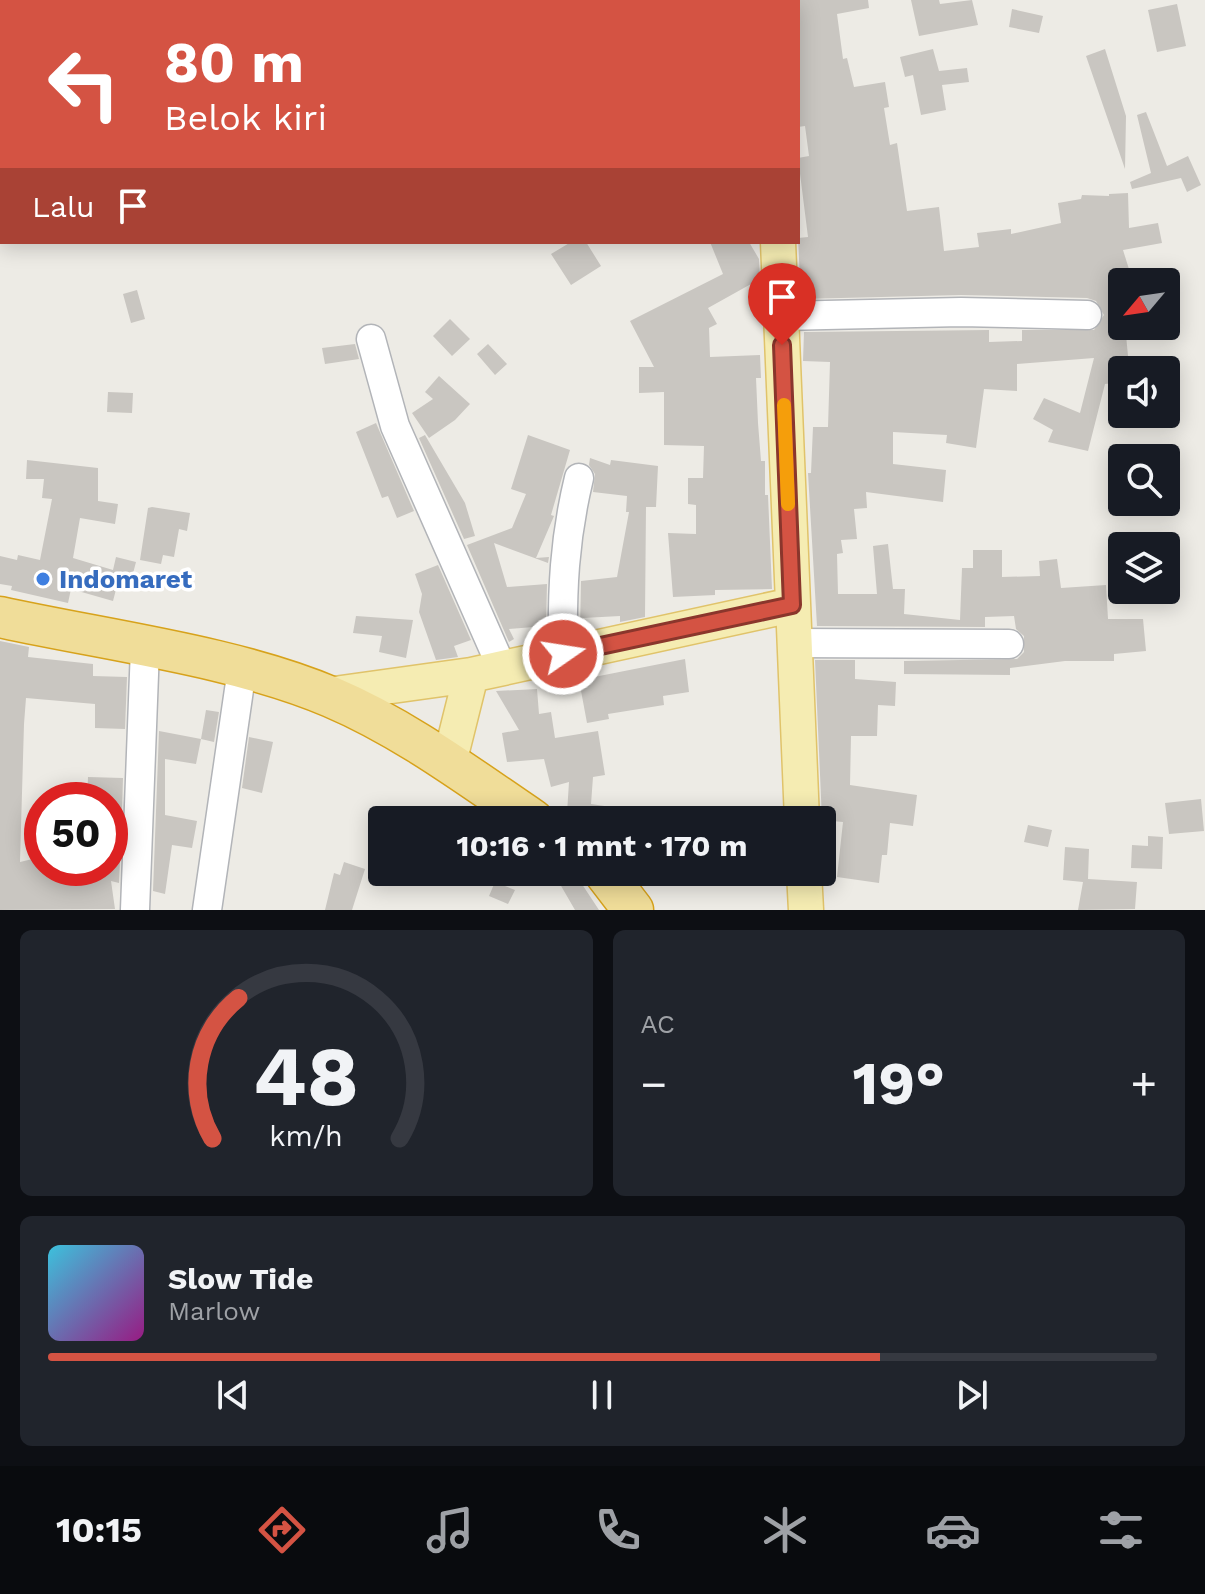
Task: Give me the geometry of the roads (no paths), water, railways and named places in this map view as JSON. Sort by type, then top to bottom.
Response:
[{"type":"highway","points":[[0,617],[242,669],[327,695],[371,715],[512,806]]},
{"type":"highway","points":[[615,886],[633,910]]},
{"type":"main road","points":[[778,244],[801,806]]},
{"type":"main road","points":[[327,695],[486,672],[792,605]]},
{"type":"main road","points":[[449,763],[486,672]]},
{"type":"main road","points":[[805,886],[806,910]]},
{"type":"street","points":[[781,316],[961,312],[1087,315]]},
{"type":"street","points":[[371,339],[395,426],[486,672]]},
{"type":"street","points":[[563,654],[562,576],[566,533],[579,478]]},
{"type":"street","points":[[793,643],[1009,644]]},
{"type":"street","points":[[135,910],[145,648]]},
{"type":"street","points":[[207,910],[242,669]]},
{"type":"place","name":"Indomaret","points":[[43,579]]}]
